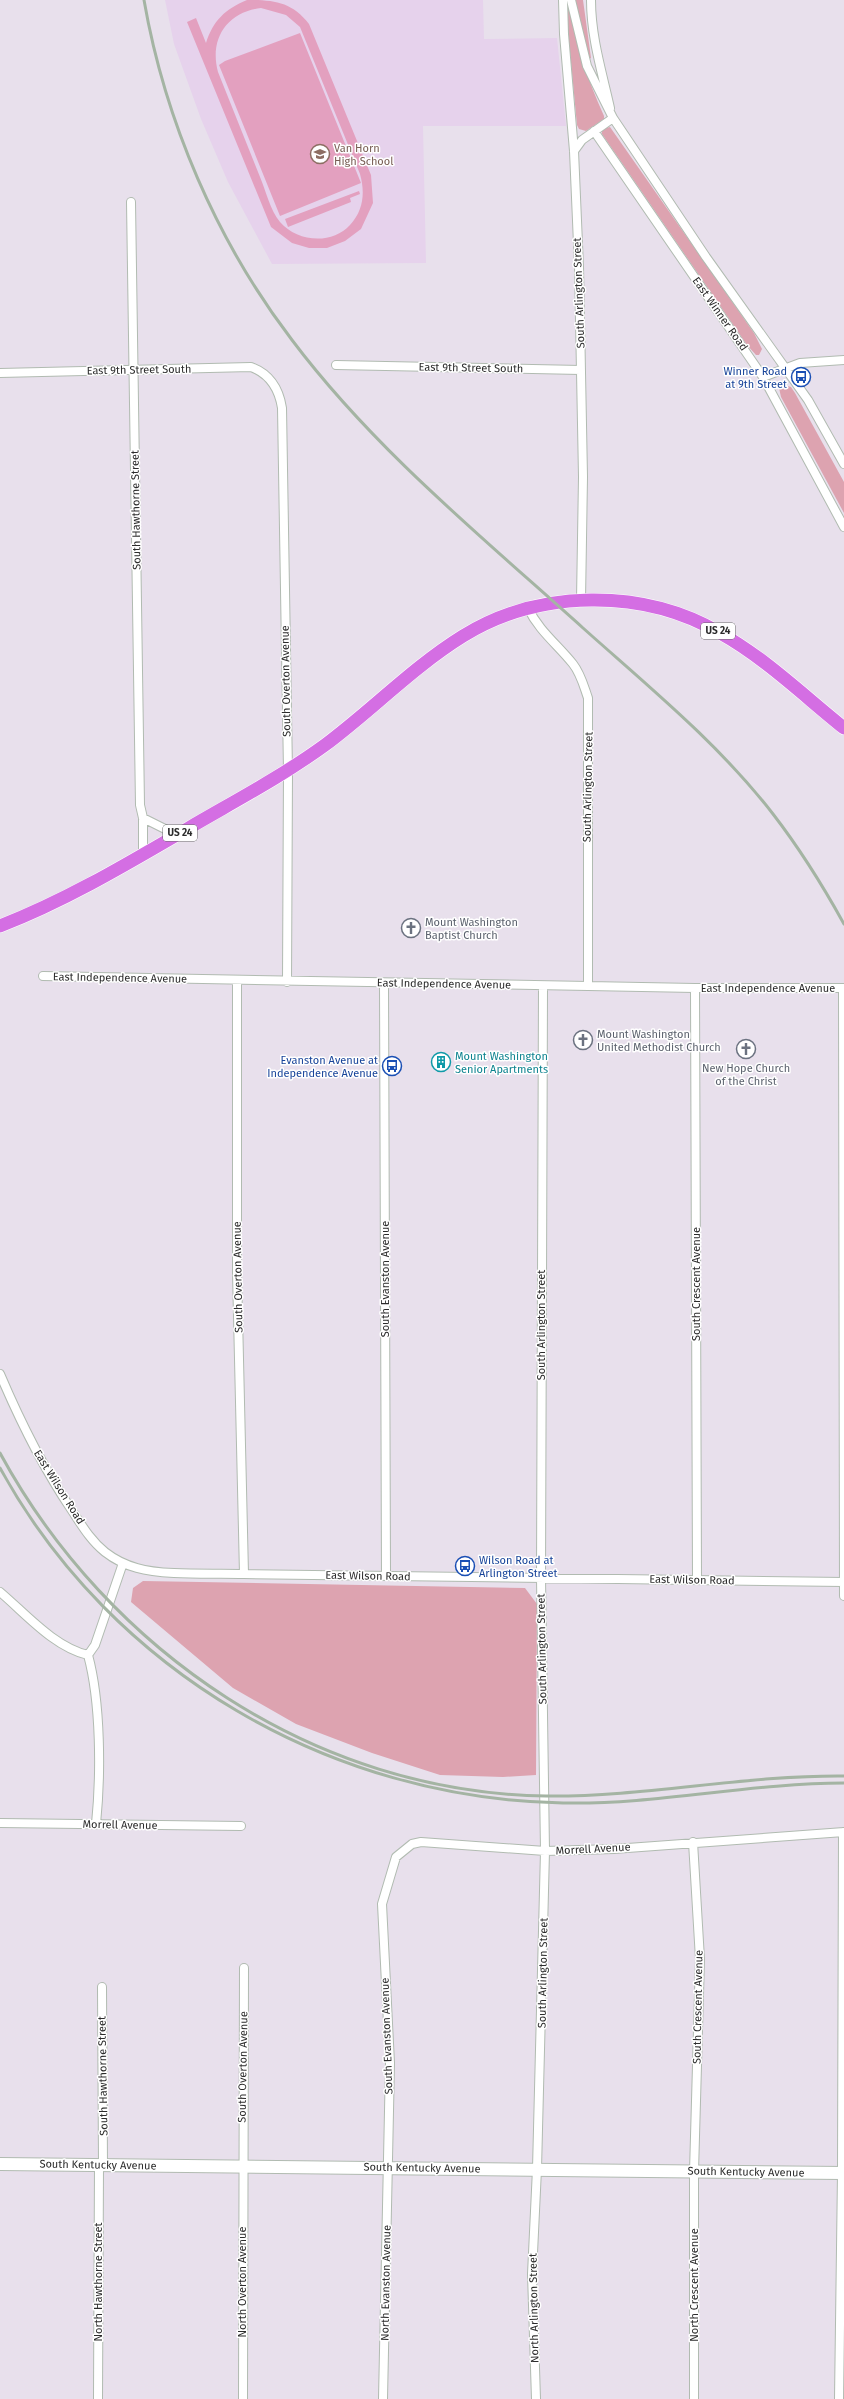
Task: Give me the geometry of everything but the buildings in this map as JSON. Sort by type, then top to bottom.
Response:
[{"type":"main road","name":"US 24","points":[[0,926],[72,893],[288,771],[338,736],[450,644],[481,626],[528,608],[581,600],[619,601],[670,611],[704,624],[740,645],[844,728]]},
{"type":"street","name":"South Arlington Street","points":[[563,0],[564,34],[574,151],[581,370],[583,477],[581,600]]},
{"type":"street","name":"East Winner Road","points":[[571,0],[587,66],[613,118],[706,257],[808,400],[844,464]]},
{"type":"street","name":"East Winner Road","points":[[591,0],[591,18],[596,50],[613,118]]},
{"type":"street","points":[[574,151],[582,140],[613,118]]},
{"type":"street","name":"East Winner Road","points":[[594,131],[763,377],[844,527]]},
{"type":"street","name":"South Hawthorne Street","points":[[131,202],[140,805],[143,818],[143,854]]},
{"type":"street","points":[[763,377],[785,367],[818,360],[844,360]]},
{"type":"street","name":"East 9th Street South","points":[[336,365],[581,370]]},
{"type":"street","name":"East 9th Street South","points":[[0,373],[251,367],[262,371],[272,383]]},
{"type":"street","name":"South Overton Avenue","points":[[272,383],[280,396],[282,408],[288,771],[287,982]]},
{"type":"street","name":"South Arlington Street","points":[[528,608],[535,624],[574,665],[588,698],[588,986]]},
{"type":"street","points":[[143,818],[176,835]]},
{"type":"street","name":"East Independence Avenue","points":[[43,976],[543,986],[844,988]]},
{"type":"street","name":"South Overton Avenue","points":[[237,981],[237,1273],[244,1574]]},
{"type":"street","name":"South Evanston Avenue","points":[[384,983],[386,1576]]},
{"type":"street","name":"South Arlington Street","points":[[537,2169],[545,1851],[541,1578],[543,986]]},
{"type":"street","name":"South Crescent Avenue","points":[[695,988],[697,1580]]},
{"type":"street","points":[[844,988],[844,1596]]},
{"type":"street","name":"East Wilson Road","points":[[0,1374],[21,1423],[51,1480],[89,1536],[105,1552],[123,1563],[155,1571],[244,1574],[844,1582]]},
{"type":"street","points":[[88,1655],[96,1645],[123,1563]]},
{"type":"street","points":[[0,1592],[61,1644],[77,1652],[88,1655]]},
{"type":"street","points":[[88,1655],[93,1672],[98,1731],[96,1824]]},
{"type":"street","name":"Morrell Avenue","points":[[0,1823],[241,1826]]},
{"type":"street","points":[[839,2399],[843,2173],[843,1832]]},
{"type":"street","name":"Morrell Avenue","points":[[382,1904],[396,1857],[401,1851],[417,1842],[439,1842],[545,1851],[614,1849],[843,1832]]},
{"type":"street","name":"South Crescent Avenue","points":[[693,1842],[700,1959],[694,2172]]},
{"type":"street","name":"South Evanston Avenue","points":[[382,1904],[390,2063],[389,2168]]},
{"type":"street","name":"South Overton Avenue","points":[[242,2166],[244,1968]]},
{"type":"street","name":"South Hawthorne Street","points":[[101,2165],[102,1987]]},
{"type":"street","name":"South Kentucky Avenue","points":[[0,2164],[843,2173]]},
{"type":"street","name":"North Hawthorne Street","points":[[98,2399],[101,2165]]},
{"type":"street","name":"North Overton Avenue","points":[[242,2166],[242,2399]]},
{"type":"street","name":"North Evanston Avenue","points":[[383,2399],[389,2168]]},
{"type":"street","name":"North Arlington Street","points":[[536,2399],[532,2274],[537,2169]]},
{"type":"street","name":"North Crescent Avenue","points":[[694,2172],[694,2399]]},
{"type":"shaded area","name":"Van Horn High School","points":[[165,0],[483,0],[484,39],[557,38],[566,126],[423,126],[426,263],[272,264],[228,182],[201,119],[174,44]]},
{"type":"shaded area","points":[[247,0],[282,4],[296,11],[309,24],[371,175],[373,203],[361,229],[345,241],[327,248],[309,248],[292,243],[271,227],[187,22],[196,18],[206,43],[216,22],[232,7]],"holes":[[[261,8],[286,15],[300,27],[362,181],[363,194],[361,207],[355,219],[343,231],[334,236],[324,238],[305,237],[296,234],[287,229],[280,222],[271,206],[218,72],[216,49],[223,29],[230,21],[239,15]]]},
{"type":"shaded area","points":[[565,0],[568,0],[582,59],[604,116],[604,119],[586,131],[579,129],[577,125]]},
{"type":"shaded area","points":[[575,0],[583,0],[591,58],[589,59]]},
{"type":"shaded area","points":[[300,33],[361,183],[280,216],[219,65],[225,61]]},
{"type":"shaded area","points":[[610,127],[754,333],[762,349],[759,355],[756,355],[747,345],[602,134],[602,129]]},
{"type":"shaded area","points":[[359,191],[360,194],[350,198],[351,202],[288,227],[285,219]]},
{"type":"shaded area","points":[[784,385],[791,387],[795,393],[844,482],[844,513],[781,397],[779,388]]},
{"type":"shaded area","points":[[143,1581],[525,1588],[537,1604],[536,1775],[503,1777],[440,1775],[372,1753],[296,1724],[233,1688],[131,1602],[133,1588]]},
{"type":"railway","points":[[144,0],[153,45],[165,90],[180,135],[198,179],[240,263],[292,340],[324,380],[358,418],[430,491],[658,694],[730,764],[752,788],[793,841],[844,924]]},
{"type":"railway","points":[[0,1453],[45,1525],[99,1590],[160,1648],[227,1698],[301,1739],[379,1769],[461,1789],[546,1796],[621,1793],[769,1779],[844,1776]]},
{"type":"railway","points":[[0,1468],[47,1541],[103,1606],[166,1663],[236,1710],[312,1749],[393,1778],[477,1796],[563,1803],[633,1801],[774,1786],[844,1783]]},
{"type":"place","name":"Van Horn High School","points":[[320,154]]},
{"type":"place","name":"Winner Road at 9th Street","points":[[801,377]]},
{"type":"place","name":"Mount Washington Baptist Church","points":[[411,928]]},
{"type":"place","name":"Mount Washington United Methodist Church","points":[[583,1040]]},
{"type":"place","name":"New Hope Church of the Christ","points":[[746,1049]]},
{"type":"place","name":"Mount Washington Senior Apartments","points":[[441,1062]]},
{"type":"place","name":"Evanston Avenue at Independence Avenue","points":[[392,1066]]},
{"type":"place","name":"Wilson Road at Arlington Street","points":[[465,1566]]}]
